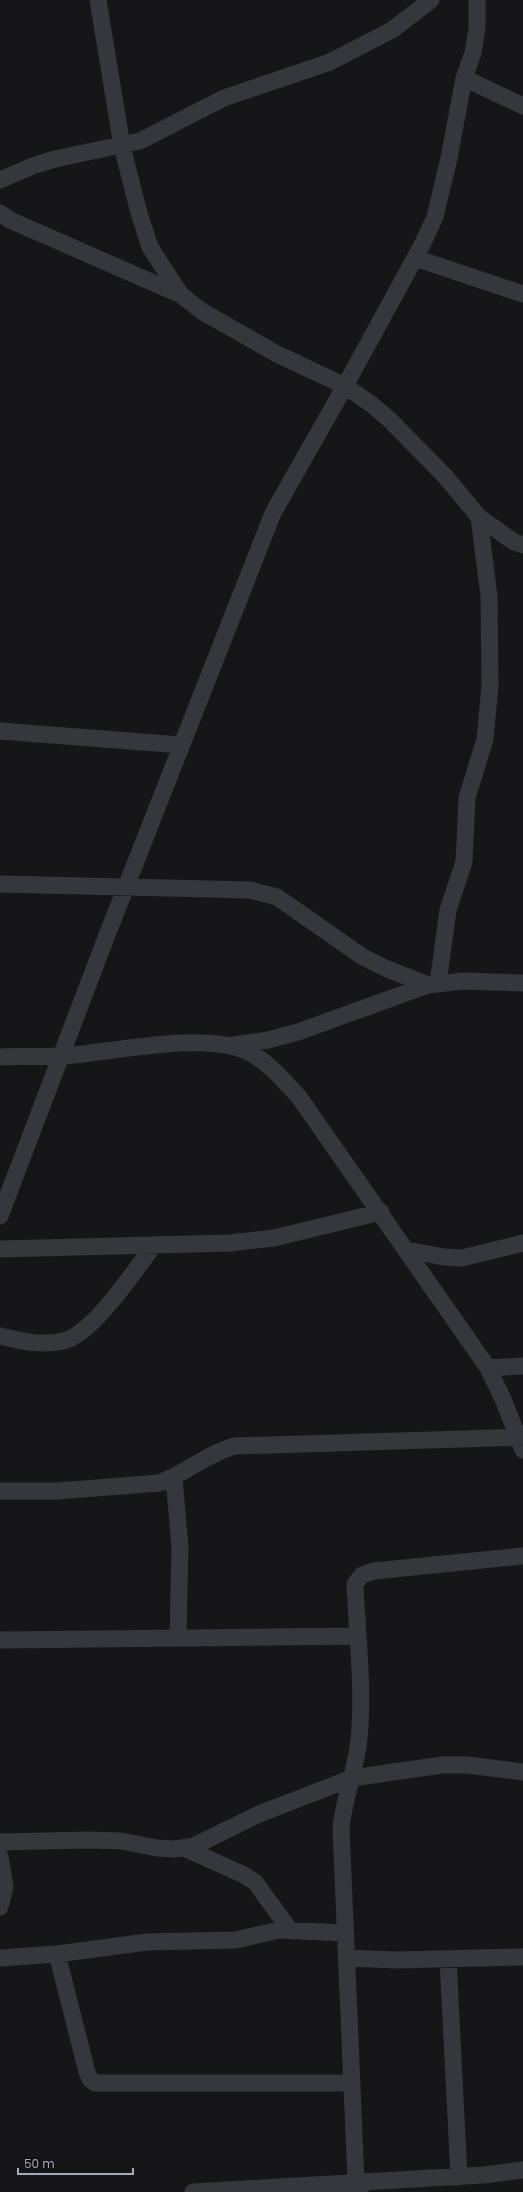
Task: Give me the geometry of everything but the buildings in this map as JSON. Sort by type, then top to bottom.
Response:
[{"type":"street","points":[[98,0],[122,146],[150,247],[181,295]]},
{"type":"street","points":[[0,180],[35,165],[55,159],[140,141],[244,90],[330,62],[392,30],[431,0]]},
{"type":"street","points":[[0,1216],[181,745],[273,513],[345,386],[415,258],[435,217],[449,158],[464,78],[473,53],[478,28],[477,0]]},
{"type":"street","points":[[464,78],[523,106]]},
{"type":"street","points":[[0,213],[10,220],[181,295],[203,312],[277,354],[345,386],[389,419],[444,475],[479,518],[514,542],[523,545]]},
{"type":"street","points":[[415,258],[523,294]]},
{"type":"street","points":[[433,984],[448,910],[464,862],[467,798],[485,739],[490,686],[489,596],[479,518]]},
{"type":"street","points":[[0,731],[181,745]]},
{"type":"street","points":[[0,884],[250,890],[266,893],[277,897],[363,957],[385,968],[433,984]]},
{"type":"street","points":[[230,1046],[268,1040],[298,1032],[433,984],[464,981],[523,983]]},
{"type":"street","points":[[0,1057],[61,1056],[166,1045],[204,1043],[230,1046],[245,1050],[264,1062],[299,1097],[381,1212],[488,1368],[521,1441],[235,1446],[223,1450],[174,1478],[159,1483],[58,1491],[0,1491]]},
{"type":"street","points":[[0,1249],[230,1243],[274,1238],[381,1212]]},
{"type":"street","points":[[407,1250],[444,1257],[462,1258],[523,1243]]},
{"type":"street","points":[[0,1336],[30,1343],[44,1343],[65,1341],[83,1331],[128,1279],[154,1245]]},
{"type":"street","points":[[488,1368],[523,1366]]},
{"type":"street","points":[[174,1478],[180,1547],[178,1638]]},
{"type":"street","points":[[358,2187],[351,2083],[342,1828],[343,1808],[352,1778],[359,1740],[360,1711],[355,1584],[362,1576],[374,1571],[523,1556]]},
{"type":"street","points":[[0,1640],[357,1636]]},
{"type":"street","points":[[0,1842],[89,1840],[120,1841],[157,1848],[184,1848],[194,1846],[259,1814],[352,1778],[442,1765],[468,1765],[523,1772]]},
{"type":"street","points":[[184,1848],[244,1875],[254,1882],[290,1930]]},
{"type":"street","points":[[0,1856],[5,1887],[0,1907]]},
{"type":"street","points":[[0,1958],[57,1954],[147,1942],[236,1940],[279,1930],[345,1933]]},
{"type":"street","points":[[57,1954],[86,2072],[90,2079],[95,2083],[351,2083]]},
{"type":"street","points":[[346,1958],[396,1960],[523,1958]]},
{"type":"street","points":[[448,1959],[458,2176]]},
{"type":"street","points":[[193,2192],[358,2187],[523,2170]]}]
